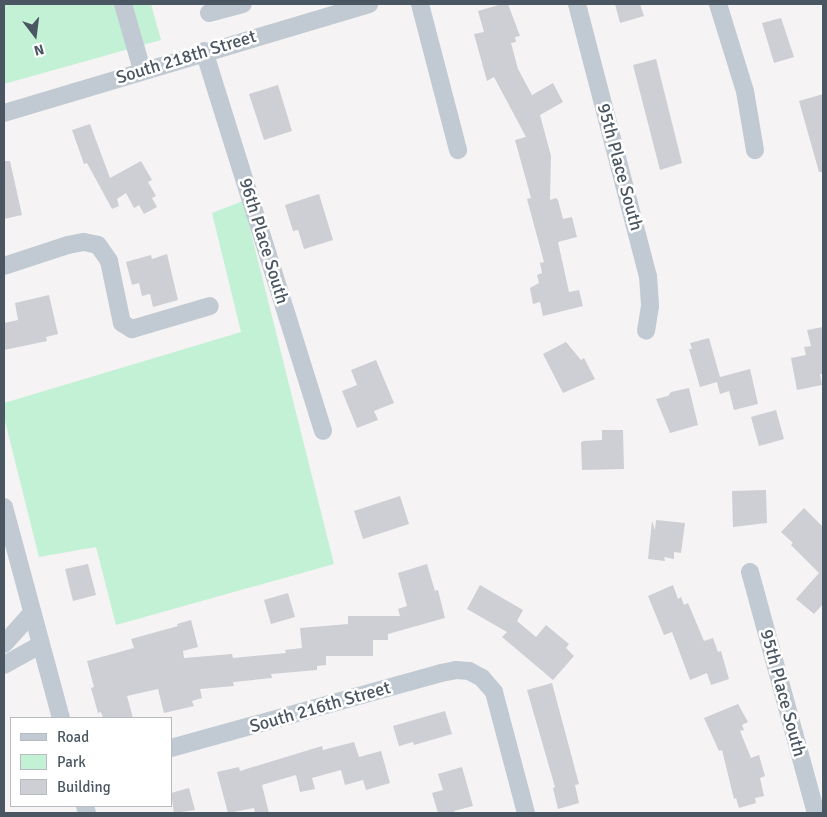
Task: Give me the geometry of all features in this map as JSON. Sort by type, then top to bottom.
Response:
[{"type":"street","points":[[123,4],[142,70]]},
{"type":"street","points":[[209,13],[243,4]]},
{"type":"street","name":"South 218th Street","points":[[4,113],[204,51],[369,4]]},
{"type":"street","points":[[420,4],[458,150]]},
{"type":"street","name":"95th Place South","points":[[577,4],[648,276],[650,306],[646,331]]},
{"type":"street","points":[[718,4],[745,91],[755,150]]},
{"type":"street","name":"96th Place South","points":[[204,51],[323,431]]},
{"type":"street","points":[[4,266],[68,245],[84,242],[98,246],[109,260],[122,323],[132,329],[210,306]]},
{"type":"street","points":[[4,507],[61,717]]},
{"type":"street","name":"95th Place South","points":[[750,572],[816,813]]},
{"type":"street","points":[[4,644],[32,613]]},
{"type":"street","points":[[4,665],[40,644]]},
{"type":"street","name":"South 216th Street","points":[[172,748],[441,673],[456,670],[469,671],[482,678],[494,692],[526,813]]},
{"type":"green space","points":[[4,4],[151,4],[161,40],[4,84]]},
{"type":"green space","points":[[243,201],[334,564],[116,625],[96,547],[39,557],[4,417],[4,403],[241,332],[212,213]]},
{"type":"building","points":[[508,4],[520,36],[515,37],[516,42],[511,43],[518,69],[532,95],[553,83],[563,102],[540,115],[551,156],[550,200],[556,198],[558,200],[563,219],[572,217],[577,237],[558,242],[569,292],[579,290],[583,306],[543,316],[540,302],[533,304],[530,288],[539,283],[537,275],[542,273],[540,263],[544,262],[527,199],[531,198],[515,140],[526,137],[494,77],[487,81],[474,34],[484,32],[478,11]]},
{"type":"building","points":[[615,4],[640,4],[644,16],[620,23]]},
{"type":"building","points":[[781,18],[794,57],[774,63],[762,23]]},
{"type":"building","points":[[656,59],[682,163],[660,170],[633,65]]},
{"type":"building","points":[[278,85],[292,131],[264,140],[249,94]]},
{"type":"building","points":[[823,94],[823,172],[819,172],[799,101]]},
{"type":"building","points":[[90,124],[110,178],[141,161],[152,180],[148,182],[156,196],[152,198],[157,207],[144,214],[139,205],[134,208],[126,193],[117,199],[119,206],[112,209],[87,163],[84,164],[72,130]]},
{"type":"building","points":[[4,161],[10,161],[22,215],[4,219]]},
{"type":"building","points":[[319,194],[333,240],[304,249],[298,230],[293,231],[285,205]]},
{"type":"building","points":[[167,254],[178,300],[153,307],[150,294],[142,296],[139,283],[132,285],[126,262],[151,255],[152,259]]},
{"type":"building","points":[[49,295],[58,334],[46,337],[47,341],[4,350],[4,323],[18,320],[15,303]]},
{"type":"building","points":[[823,327],[823,374],[820,374],[822,385],[797,390],[791,358],[806,355],[804,347],[811,346],[807,330]]},
{"type":"building","points":[[709,338],[720,377],[750,369],[758,404],[734,410],[729,391],[720,394],[717,382],[700,387],[689,349],[692,349],[690,343]]},
{"type":"building","points":[[566,342],[581,360],[584,358],[595,379],[563,393],[543,354]]},
{"type":"building","points":[[376,360],[394,403],[374,411],[378,420],[357,428],[342,391],[357,385],[351,370]]},
{"type":"building","points":[[689,388],[698,425],[670,433],[656,399],[668,396],[671,392]]},
{"type":"building","points":[[776,410],[784,439],[759,446],[751,417]]},
{"type":"building","points":[[602,430],[623,430],[624,469],[582,470],[581,443],[583,441],[602,440]]},
{"type":"building","points":[[766,490],[767,523],[733,527],[732,491]]},
{"type":"building","points":[[400,496],[409,524],[363,539],[354,511]]},
{"type":"building","points":[[804,508],[823,527],[823,604],[814,614],[796,599],[819,573],[791,545],[793,543],[781,532]]},
{"type":"building","points":[[656,520],[685,523],[681,553],[674,552],[674,559],[664,557],[665,561],[648,559],[652,521],[655,530]]},
{"type":"building","points":[[88,564],[96,595],[73,601],[65,569]]},
{"type":"building","points":[[427,564],[435,591],[438,590],[445,618],[388,634],[388,640],[373,640],[373,656],[326,656],[326,665],[317,666],[317,670],[271,674],[272,678],[233,682],[234,686],[200,689],[202,698],[192,701],[194,706],[164,713],[158,689],[127,696],[133,717],[103,717],[101,712],[98,713],[91,688],[94,687],[87,661],[134,648],[131,639],[178,626],[177,624],[191,620],[198,647],[183,651],[184,658],[232,654],[233,658],[286,653],[285,650],[302,648],[300,628],[348,624],[348,616],[400,616],[398,609],[407,606],[398,573]]},
{"type":"building","points":[[480,585],[523,610],[517,621],[536,637],[546,625],[569,644],[566,648],[574,656],[553,680],[502,637],[507,632],[467,609]]},
{"type":"building","points":[[673,585],[678,599],[681,597],[684,605],[688,603],[704,641],[713,638],[718,652],[721,651],[729,679],[711,685],[707,673],[690,680],[672,632],[664,635],[648,596]]},
{"type":"building","points":[[288,593],[295,617],[271,624],[264,600]]},
{"type":"building","points":[[552,683],[579,784],[575,785],[579,803],[558,809],[553,788],[555,787],[527,690]]},
{"type":"building","points":[[738,704],[748,722],[742,725],[744,730],[740,731],[751,758],[759,755],[765,776],[760,778],[764,796],[755,798],[756,803],[739,808],[736,798],[734,799],[722,750],[719,751],[704,718]]},
{"type":"building","points":[[445,711],[452,734],[414,745],[413,742],[399,746],[393,726]]},
{"type":"building","points":[[354,742],[359,757],[381,751],[390,783],[366,790],[363,780],[345,785],[341,770],[312,778],[315,789],[300,792],[296,775],[262,785],[269,813],[255,813],[254,808],[228,813],[217,772],[239,767],[240,771],[322,746],[323,750]]},
{"type":"building","points":[[462,767],[473,806],[454,811],[455,813],[438,813],[432,793],[443,790],[438,774]]},
{"type":"building","points":[[189,788],[195,810],[174,813],[172,793]]}]
